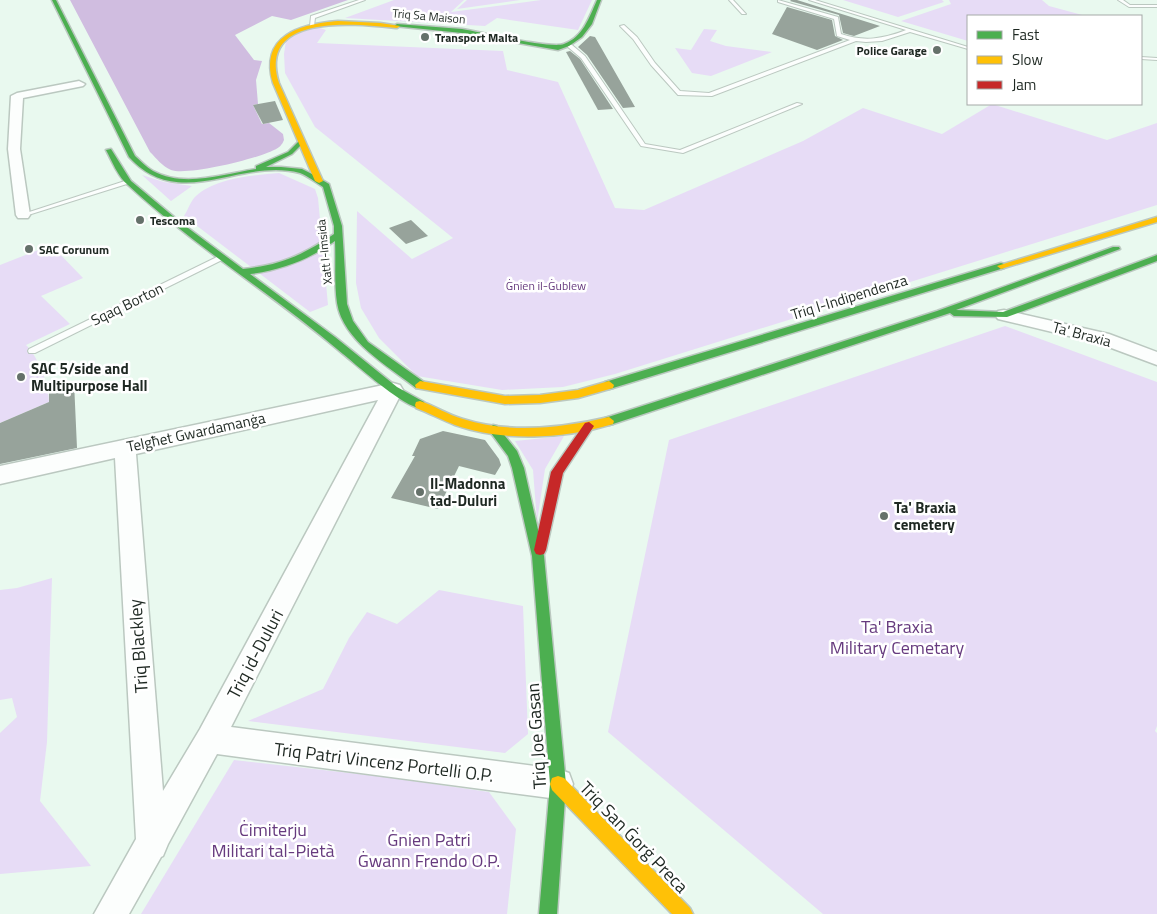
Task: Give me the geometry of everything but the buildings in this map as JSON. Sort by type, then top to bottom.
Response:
[{"type":"main road","points":[[44,0],[50,18]]},
{"type":"main road","points":[[54,0],[132,157],[141,168],[157,177],[192,181],[233,175]]},
{"type":"main road","points":[[570,46],[581,39],[599,0]]},
{"type":"main road","name":"Triq Sa Maison","points":[[301,142],[274,77],[273,57],[280,43],[288,34],[312,26],[337,23],[434,28],[547,48],[570,46]]},
{"type":"main road","points":[[104,140],[128,182],[177,224],[332,339],[392,390],[411,401],[460,422],[493,429],[547,432],[589,426],[625,416],[940,313],[1131,244]]},
{"type":"main road","points":[[196,190],[204,185],[259,168],[290,153],[301,142]]},
{"type":"main road","name":"Xatt l-Imsida","points":[[301,142],[319,181],[326,186],[338,226],[337,236],[342,304],[349,321],[365,344],[420,385],[505,400],[540,399],[578,394]]},
{"type":"main road","points":[[259,168],[284,168],[300,171],[319,181]]},
{"type":"main road","points":[[177,224],[178,205]]},
{"type":"main road","name":"Triq l-Indipendenza","points":[[578,394],[1157,218]]},
{"type":"main road","points":[[241,272],[273,269],[298,260],[320,249],[337,236]]},
{"type":"main road","points":[[940,313],[1004,315],[1157,258]]},
{"type":"main road","name":"Triq Joe Gasan","points":[[538,556],[557,472],[589,426]]},
{"type":"main road","name":"Triq Joe Gasan","points":[[493,429],[513,454],[518,468],[538,556],[558,784],[548,914]]},
{"type":"main road","name":"Triq San Ġorġ Preca","points":[[558,784],[684,914]]},
{"type":"street","points":[[23,215],[14,149],[18,96],[79,84]]},
{"type":"street","points":[[0,151],[14,149]]},
{"type":"street","name":"Ta' Braxia","points":[[1004,315],[1103,338],[1157,360]]},
{"type":"street","name":"Telgħet Gwardamanġa","points":[[0,475],[392,390]]},
{"type":"street","name":"Triq id-Duluri","points":[[111,914],[152,845],[210,739],[392,390]]},
{"type":"street","name":"Triq Blackley","points":[[125,448],[152,845]]},
{"type":"street","name":"Triq Patri Vincenz Portelli O.P.","points":[[210,739],[558,784]]},
{"type":"lane","points":[[312,26],[313,17],[363,0]]},
{"type":"lane","points":[[731,0],[744,13]]},
{"type":"lane","points":[[811,0],[967,48]]},
{"type":"lane","points":[[1120,0],[1129,6],[1157,6]]},
{"type":"lane","points":[[779,1],[836,18],[839,35],[854,40],[885,40],[908,31]]},
{"type":"lane","points":[[622,26],[635,38],[653,64],[678,93],[710,96],[854,40]]},
{"type":"lane","points":[[570,46],[583,57],[643,145],[680,152],[798,104]]},
{"type":"lane","points":[[1142,57],[1157,59]]},
{"type":"lane","points":[[23,215],[128,182]]},
{"type":"lane","name":"Sqaq Borton","points":[[32,350],[222,258]]},
{"type":"green space","points":[[394,0],[464,0],[451,12],[541,0],[592,0],[578,30],[497,18],[485,26],[345,18]]},
{"type":"green space","points":[[467,0],[520,0],[457,9]]},
{"type":"green space","points":[[843,0],[942,0],[944,2],[898,17]]},
{"type":"green space","points":[[949,0],[1042,0],[1049,6],[1082,15],[967,15],[967,41],[901,21],[951,4]]},
{"type":"green space","name":"Ġnien il-Ġublew","points":[[317,27],[326,30],[317,43],[503,51],[507,70],[558,82],[615,208],[644,210],[803,141],[863,108],[942,134],[990,105],[1107,140],[1157,123],[1157,205],[615,374],[563,387],[502,390],[417,376],[379,338],[361,308],[356,283],[357,211],[412,259],[453,238],[315,127],[285,73],[284,54],[286,40],[296,34]]},
{"type":"green space","points":[[704,29],[717,30],[710,41],[726,46],[772,52],[711,76],[692,73],[675,48],[691,50]]},
{"type":"green space","points":[[279,173],[315,189],[318,198],[328,305],[310,312],[184,216],[194,198],[214,185],[236,178]]},
{"type":"green space","points":[[142,175],[164,182],[192,186],[171,201]]},
{"type":"green space","points":[[51,245],[83,278],[41,296],[70,324],[26,345],[35,356],[42,372],[49,395],[49,402],[0,423],[0,265]]},
{"type":"green space","name":"Ta' Braxia Military Cemetary","points":[[1005,326],[1157,382],[1157,726],[1155,731],[1157,733],[1157,914],[823,914],[608,732],[669,440]]},
{"type":"green space","points":[[564,436],[545,469],[537,522],[533,470],[515,441]]},
{"type":"green space","points":[[52,578],[47,742],[40,801],[91,866],[0,874],[0,733],[17,717],[12,698],[0,700],[0,590],[17,588]]},
{"type":"green space","points":[[439,590],[523,606],[528,734],[505,753],[248,721],[323,689],[349,638],[367,612],[397,624]]},
{"type":"green space","points":[[234,760],[385,777],[489,792],[516,829],[507,914],[141,914]]},
{"type":"shaded area","points":[[70,0],[348,0],[291,20],[272,16],[235,35],[254,60],[262,61],[256,80],[258,104],[253,105],[262,124],[269,123],[283,134],[284,140],[277,148],[253,158],[206,169],[179,171],[165,167],[150,152]]},
{"type":"traffic: fast","points":[[54,0],[132,157],[150,172],[167,179],[184,181],[281,169],[303,172],[326,186],[338,226],[342,304],[349,321],[365,344],[420,385]]},
{"type":"traffic: fast","points":[[397,26],[462,31],[558,48],[575,41],[581,36],[589,24],[599,0]]},
{"type":"traffic: fast","points":[[259,168],[290,153],[301,142]]},
{"type":"traffic: fast","points":[[109,150],[128,182],[177,224],[332,339],[393,390],[420,405]]},
{"type":"traffic: fast","points":[[241,272],[281,266],[303,258],[337,236]]},
{"type":"traffic: fast","points":[[609,421],[940,313],[1116,249]]},
{"type":"traffic: fast","points":[[954,313],[1004,315],[1157,258]]},
{"type":"traffic: fast","points":[[609,385],[1001,266]]},
{"type":"traffic: fast","points":[[493,429],[513,454],[518,468],[538,556],[558,784],[548,914]]},
{"type":"traffic: slow","points":[[319,181],[276,83],[274,75],[275,54],[283,39],[298,30],[317,25],[360,23],[397,26]]},
{"type":"traffic: slow","points":[[1001,266],[1157,219]]},
{"type":"traffic: slow","points":[[420,385],[505,400],[540,399],[578,394],[609,385]]},
{"type":"traffic: slow","points":[[420,405],[459,422],[495,430],[553,431],[609,421]]},
{"type":"traffic: slow","points":[[558,784],[684,914]]},
{"type":"traffic: jam","points":[[540,550],[557,472],[589,426]]},
{"type":"place","name":"Transport Malta","points":[[425,37]]},
{"type":"place","name":"Police Garage","points":[[937,50]]},
{"type":"place","name":"Tescoma","points":[[140,220]]},
{"type":"place","name":"SAC Corunum","points":[[29,249]]},
{"type":"place","name":"SAC 5/side and Multipurpose Hall","points":[[21,377]]},
{"type":"place","name":"Il-Madonna tad-Duluri","points":[[420,492]]},
{"type":"place","name":"Ta' Braxia cemetery","points":[[884,516]]},
{"type":"park label","name":"Ċimiterju Militari tal-Pietà","points":[[273,840]]},
{"type":"park label","name":"Ġnien Patri Ġwann Frendo O.P.","points":[[429,850]]}]
